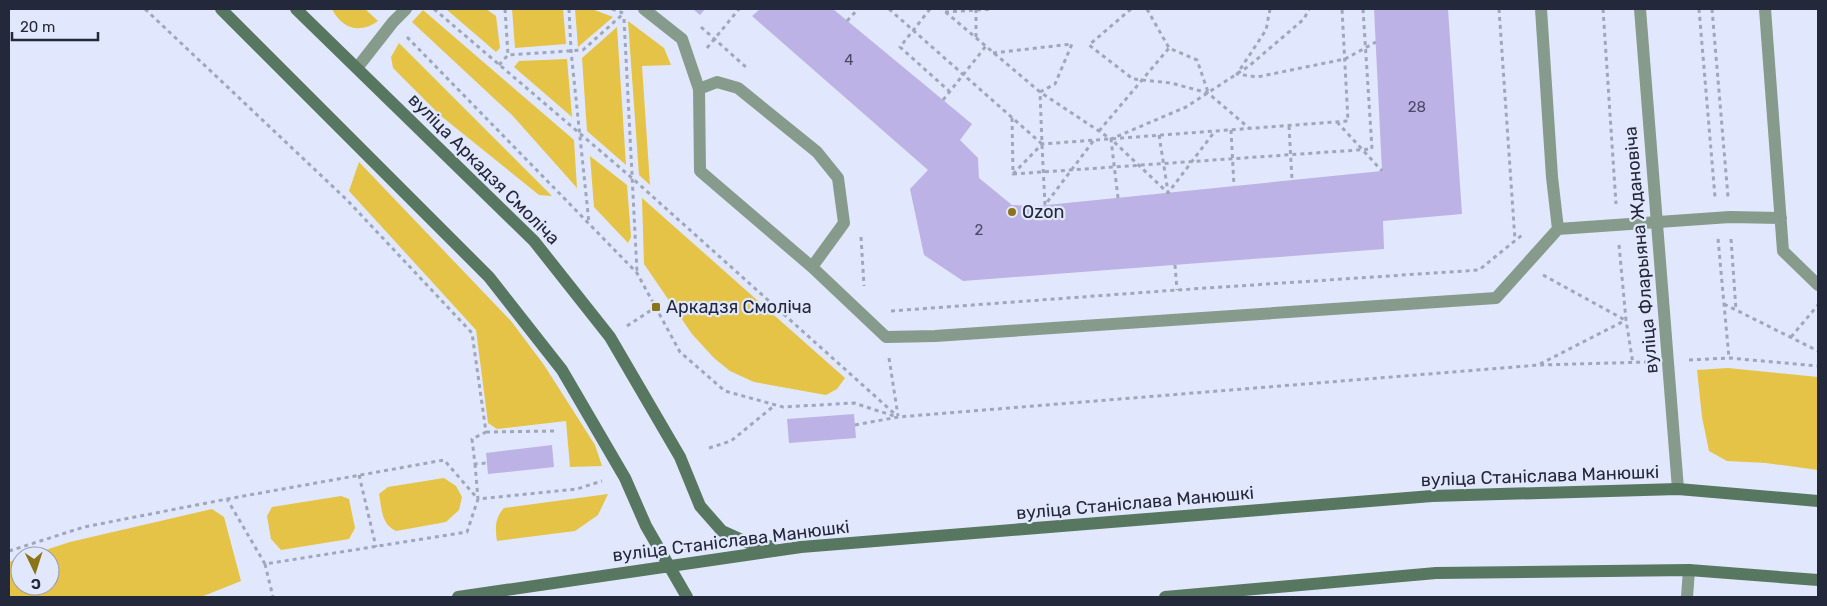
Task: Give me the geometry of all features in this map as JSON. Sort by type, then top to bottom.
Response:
[{"type":"main road","points":[[221,9],[489,277],[562,370],[625,478],[646,526],[687,597]]},
{"type":"main road","name":"вуліца Аркадзя Смоліча","points":[[296,9],[534,241],[610,336],[680,457],[700,506],[722,531],[753,545],[801,547]]},
{"type":"main road","name":"вуліца Станіслава Манюшкі","points":[[458,597],[801,547],[1432,496],[1678,490],[1818,500]]},
{"type":"main road","points":[[1165,597],[1436,573],[1689,570],[1818,580]]},
{"type":"street","points":[[357,68],[392,22],[406,9]]},
{"type":"street","points":[[644,9],[682,39],[699,89],[700,171],[812,267],[886,337],[955,335],[1496,298],[1558,229],[1730,217],[1781,218]]},
{"type":"street","points":[[1541,9],[1552,177],[1558,229]]},
{"type":"street","name":"вуліца Фларыяна Ждановіча","points":[[1640,9],[1678,490]]},
{"type":"street","points":[[1765,9],[1783,251],[1818,284]]},
{"type":"street","points":[[699,89],[717,82],[738,88],[817,152],[838,178],[844,223],[812,267]]},
{"type":"street","points":[[1687,597],[1689,570]]},
{"type":"path","points":[[145,9],[347,200],[472,333],[486,432]]},
{"type":"path","points":[[434,9],[632,178],[898,417]]},
{"type":"path","points":[[500,65],[508,55],[505,9]]},
{"type":"path","points":[[568,9],[589,223]]},
{"type":"path","points":[[623,9],[637,273]]},
{"type":"path","points":[[848,21],[858,9]]},
{"type":"path","points":[[889,9],[1042,144]]},
{"type":"path","points":[[930,9],[900,47],[950,92]]},
{"type":"path","points":[[942,9],[1040,92],[1111,139],[1168,193]]},
{"type":"path","points":[[976,9],[976,38]]},
{"type":"path","points":[[945,12],[991,9]]},
{"type":"path","points":[[1131,9],[1089,45],[1133,79],[1171,83],[1208,93],[1250,129]]},
{"type":"path","points":[[1147,9],[1169,48],[1197,60],[1208,93]]},
{"type":"path","points":[[1237,74],[1266,30],[1270,9]]},
{"type":"path","points":[[1111,139],[1186,107],[1237,74],[1304,19],[1309,9]]},
{"type":"path","points":[[1013,174],[1042,144],[1348,121],[1342,9]]},
{"type":"path","points":[[1013,174],[1372,149],[1363,9]]},
{"type":"path","points":[[885,307],[892,312],[1177,290],[1479,270],[1515,241],[1499,9]]},
{"type":"path","points":[[855,426],[898,417],[1539,364],[1634,364],[1626,320],[1603,9]]},
{"type":"path","points":[[1699,9],[1729,358],[1818,366]]},
{"type":"path","points":[[1712,9],[1736,310]]},
{"type":"path","points":[[508,55],[583,50],[624,14]]},
{"type":"path","points":[[392,22],[637,273],[680,352],[725,391],[783,407],[854,403],[898,417]]},
{"type":"path","points":[[700,27],[752,72]]},
{"type":"path","points":[[1237,74],[1258,77],[1345,59],[1376,42]]},
{"type":"path","points":[[993,53],[1072,44],[1055,84],[1040,92]]},
{"type":"path","points":[[943,100],[986,46]]},
{"type":"path","points":[[1100,131],[1169,48]]},
{"type":"path","points":[[1040,92],[1045,205],[1095,140]]},
{"type":"path","points":[[1012,118],[1013,174]]},
{"type":"path","points":[[1337,122],[1382,171]]},
{"type":"path","points":[[1289,126],[1292,180]]},
{"type":"path","points":[[1231,130],[1234,186]]},
{"type":"path","points":[[1168,193],[1216,131]]},
{"type":"path","points":[[1159,135],[1168,193]]},
{"type":"path","points":[[1111,139],[1118,198]]},
{"type":"path","points":[[860,233],[864,291]]},
{"type":"path","points":[[1175,265],[1177,290]]},
{"type":"path","points":[[1525,266],[1626,320]]},
{"type":"path","points":[[1724,304],[1818,351]]},
{"type":"path","points":[[1791,337],[1818,304]]},
{"type":"path","points":[[610,336],[656,307]]},
{"type":"path","points":[[1539,364],[1626,320]]},
{"type":"path","points":[[886,337],[898,417]]},
{"type":"path","points":[[709,448],[731,441],[775,405]]},
{"type":"path","points":[[265,564],[467,532],[478,499],[472,439],[486,432],[556,431]]},
{"type":"path","points":[[9,550],[84,527],[444,460],[478,499]]},
{"type":"path","points":[[475,464],[487,463]]},
{"type":"path","points":[[360,475],[376,546]]},
{"type":"path","points":[[478,499],[577,489],[602,481]]},
{"type":"path","points":[[227,499],[265,564],[273,597]]},
{"type":"shaded area","points":[[332,9],[365,9],[378,21],[365,27],[352,27],[341,21]]},
{"type":"shaded area","points":[[446,9],[486,9],[496,16],[500,48],[496,52]]},
{"type":"shaded area","points":[[512,9],[563,9],[566,44],[515,48]]},
{"type":"shaded area","points":[[575,9],[592,9],[613,17],[578,47]]},
{"type":"shaded area","points":[[423,10],[574,140],[577,188],[512,115],[412,22]]},
{"type":"shaded area","points":[[628,21],[664,48],[671,65],[642,66],[650,185],[639,175]]},
{"type":"shaded area","points":[[617,27],[626,165],[587,131],[582,58]]},
{"type":"shaded area","points":[[399,43],[552,196],[539,195],[441,116],[393,68],[391,57]]},
{"type":"shaded area","points":[[567,59],[572,117],[514,67],[519,61]]},
{"type":"shaded area","points":[[590,156],[627,185],[631,237],[628,243],[594,207]]},
{"type":"shaded area","points":[[359,162],[511,321],[544,365],[595,445],[602,466],[570,467],[566,421],[497,429],[488,423],[476,330],[349,191]]},
{"type":"shaded area","points":[[642,198],[845,378],[837,389],[826,395],[754,382],[730,371],[714,358],[692,334],[644,264]]},
{"type":"shaded area","points":[[1728,368],[1818,377],[1818,470],[1766,463],[1727,461],[1709,451],[1702,417],[1697,370]]},
{"type":"shaded area","points":[[444,478],[456,486],[462,497],[459,510],[446,522],[396,531],[387,524],[383,516],[379,494],[388,487]]},
{"type":"shaded area","points":[[608,494],[598,515],[575,531],[497,541],[496,523],[504,508]]},
{"type":"shaded area","points":[[341,496],[349,499],[355,528],[349,539],[281,550],[271,539],[267,516],[272,507]]},
{"type":"shaded area","points":[[212,509],[224,517],[241,581],[201,597],[9,597],[10,562],[10,596],[60,596],[60,546],[58,546]]},
{"type":"building","points":[[693,9],[705,9],[700,15]]},
{"type":"building","points":[[760,9],[833,9],[972,124],[960,140],[978,158],[979,178],[1012,205],[1037,206],[1382,171],[1374,9],[1448,9],[1462,214],[1383,221],[1384,249],[963,281],[924,255],[910,189],[928,170],[752,16]]},
{"type":"building","points":[[854,414],[856,438],[789,443],[787,419]]},
{"type":"building","points":[[552,445],[554,467],[488,474],[486,453]]},
{"type":"place","name":"Ozon","points":[[1012,212]]},
{"type":"place","name":"Аркадзя Смоліча","points":[[656,307]]}]
